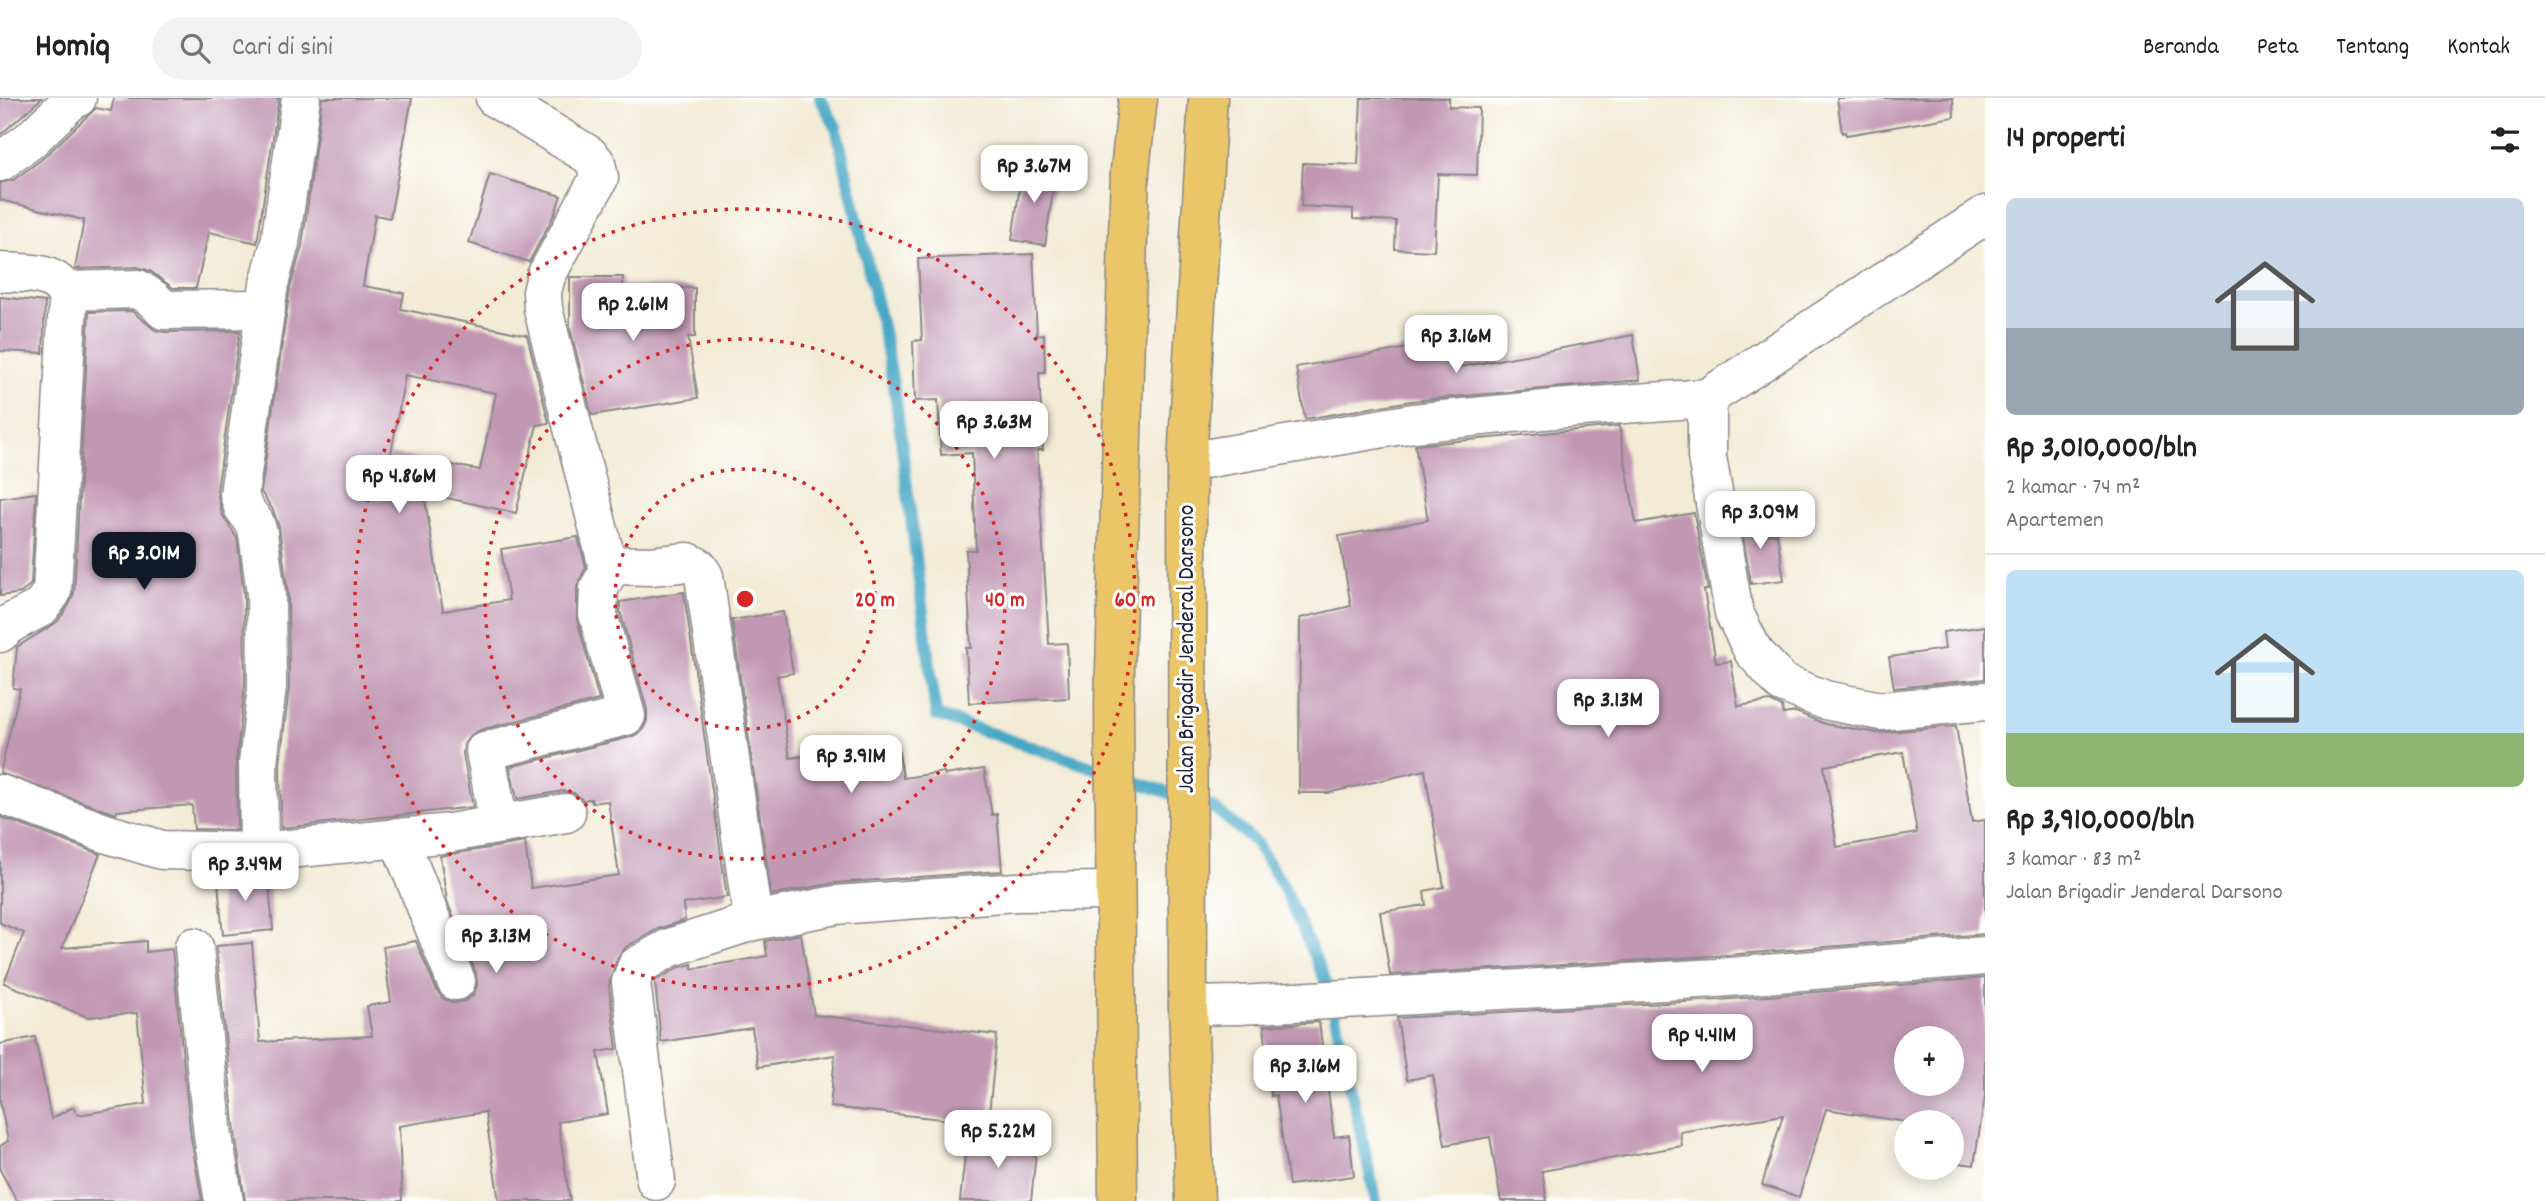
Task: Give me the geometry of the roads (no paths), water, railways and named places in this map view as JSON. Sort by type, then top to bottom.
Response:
[{"type":"highway","points":[[1118,1201],[1114,703],[1130,170],[1138,98]]},
{"type":"highway","name":"Jalan Brigadir Jenderal Darsono","points":[[1195,1201],[1188,1006],[1187,461],[1208,98]]},
{"type":"street","points":[[0,162],[29,141],[72,100],[78,98]]},
{"type":"street","points":[[258,852],[258,763],[267,687],[266,594],[258,533],[239,494],[269,284],[280,243],[302,98]]},
{"type":"street","points":[[495,98],[589,155],[597,163],[599,178],[545,276],[542,292],[543,309],[603,549],[612,565]]},
{"type":"street","points":[[1187,461],[1413,423],[1707,398],[1985,215]]},
{"type":"street","points":[[0,272],[51,276],[66,290],[68,300],[52,592],[40,608],[11,623],[0,633]]},
{"type":"street","points":[[66,290],[138,289],[164,310],[267,309]]},
{"type":"street","points":[[1707,398],[1707,457],[1734,613],[1753,651],[1782,683],[1825,700],[1881,711],[1985,701]]},
{"type":"street","points":[[612,565],[651,566],[688,562],[698,567],[704,576],[753,921]]},
{"type":"street","points":[[499,824],[485,751],[626,716],[598,614],[599,588],[612,565]]},
{"type":"street","points":[[0,794],[105,833],[162,850],[258,852],[450,832],[566,813]]},
{"type":"street","points":[[398,836],[456,981]]},
{"type":"street","points":[[656,1181],[631,982],[637,966],[669,948],[753,921],[836,905],[1017,892],[1114,891]]},
{"type":"street","points":[[194,947],[213,1136],[224,1201]]},
{"type":"street","points":[[1188,1006],[1247,1005],[1717,978],[1985,956]]},
{"type":"waterway","points":[[820,98],[836,127],[885,340],[896,400],[936,715],[1214,808],[1255,842],[1282,884],[1329,989],[1376,1201]]}]
